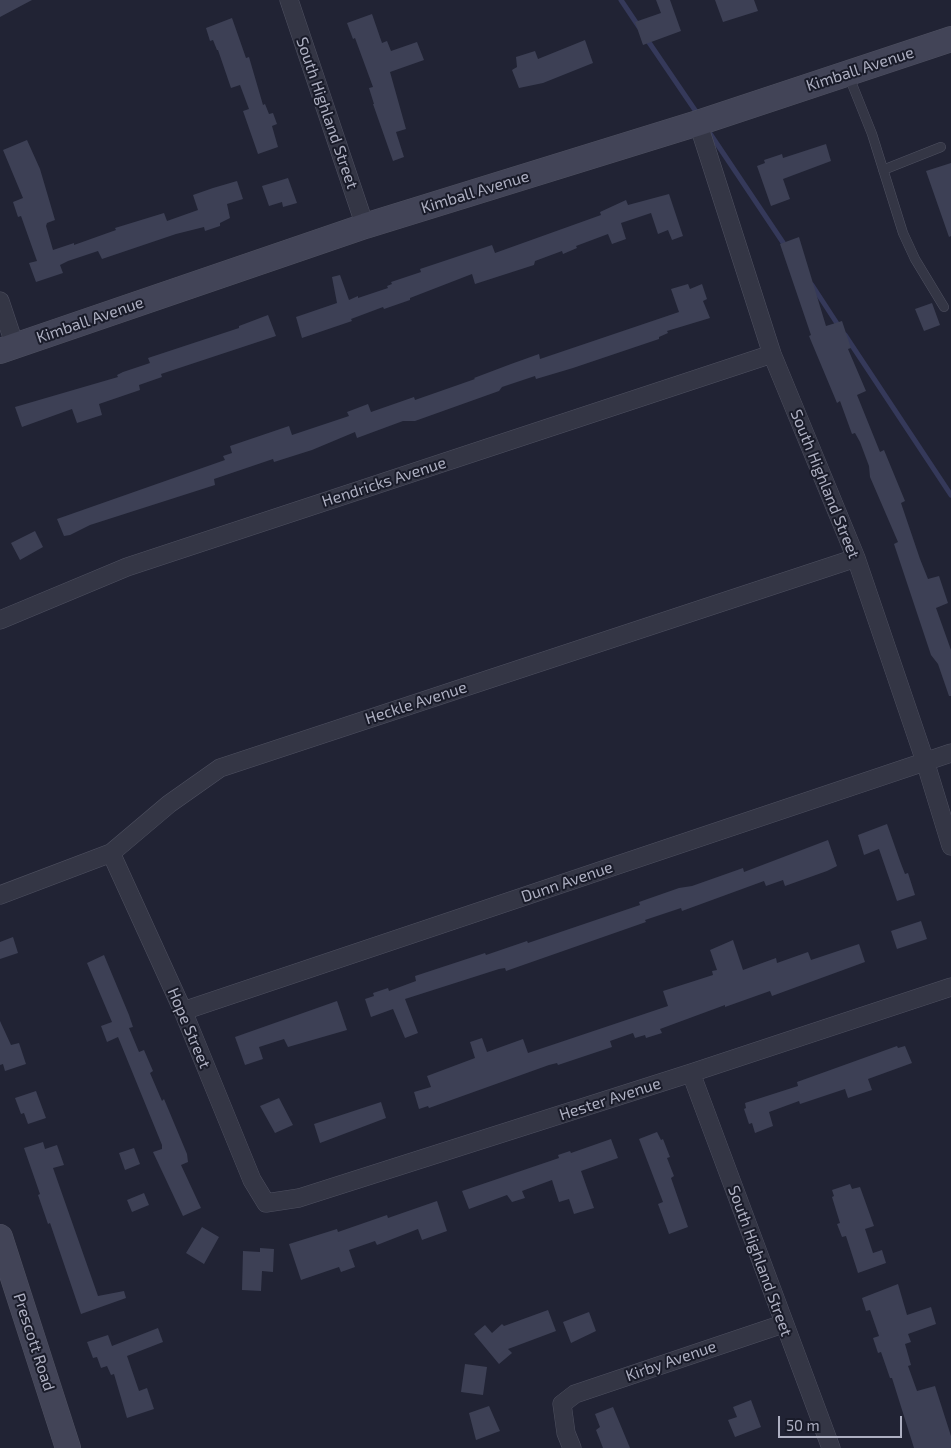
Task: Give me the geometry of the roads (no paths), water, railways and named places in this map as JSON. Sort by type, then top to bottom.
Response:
[{"type":"main road","name":"Kimball Avenue","points":[[8,348],[365,226],[698,123],[951,40]]},
{"type":"main road","name":"Prescott Road","points":[[0,1237],[4,1265],[68,1448]]},
{"type":"street","name":"South Highland Street","points":[[289,0],[365,226]]},
{"type":"street","name":"South Highland Street","points":[[698,123],[772,354],[856,558],[925,761],[951,846]]},
{"type":"street","points":[[0,301],[8,348]]},
{"type":"street","name":"Hendricks Avenue","points":[[0,620],[127,567],[772,354]]},
{"type":"street","name":"Heckle Avenue","points":[[0,895],[111,853],[169,804],[220,768],[856,558]]},
{"type":"street","name":"Dunn Avenue","points":[[183,1011],[925,761],[951,754]]},
{"type":"street","name":"Hope Street","points":[[111,853],[183,1011],[252,1180],[266,1203]]},
{"type":"street","name":"Hester Avenue","points":[[266,1203],[299,1198],[691,1074],[951,986]]},
{"type":"street","name":"South Highland Street","points":[[691,1074],[831,1448]]},
{"type":"street","name":"Kirby Avenue","points":[[572,1448],[566,1433],[562,1404],[574,1394],[783,1324]]},
{"type":"lane","points":[[848,74],[872,134],[911,250],[944,307]]},
{"type":"lane","points":[[883,170],[941,147]]},
{"type":"waterway","points":[[621,0],[639,27]]},
{"type":"waterway","points":[[646,38],[699,116]]},
{"type":"waterway","points":[[707,129],[786,247]]},
{"type":"waterway","points":[[812,285],[840,328]]},
{"type":"waterway","points":[[845,335],[951,495]]}]
